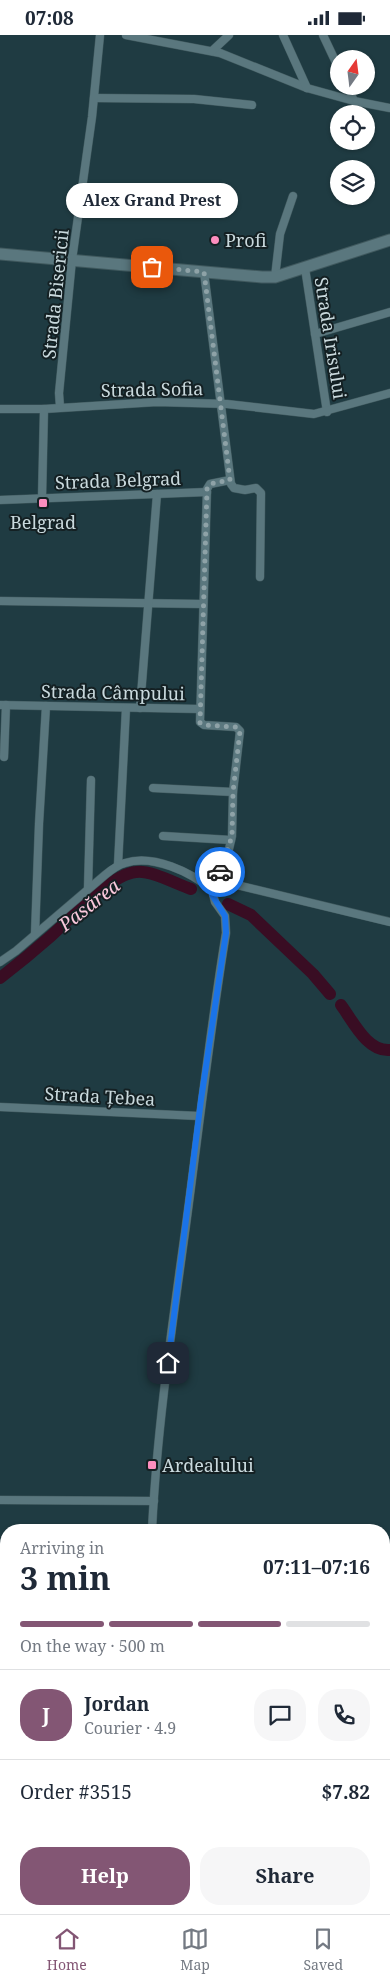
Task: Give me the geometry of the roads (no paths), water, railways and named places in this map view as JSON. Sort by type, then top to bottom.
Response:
[{"type":"main road","points":[[0,254],[275,277],[305,269],[390,240]]},
{"type":"street","name":"Strada Bisericii","points":[[60,407],[72,261],[94,98],[100,35]]},
{"type":"street","points":[[126,35],[212,51],[232,57],[307,88],[354,101],[390,108]]},
{"type":"street","points":[[212,51],[229,35]]},
{"type":"street","points":[[283,35],[307,88]]},
{"type":"street","points":[[323,35],[330,50]]},
{"type":"street","points":[[351,95],[354,101]]},
{"type":"street","points":[[94,98],[194,99],[252,105]]},
{"type":"street","points":[[275,277],[280,234],[293,196]]},
{"type":"street","name":"Strada Irisului","points":[[305,269],[326,411]]},
{"type":"street","points":[[204,272],[230,480],[234,488],[245,490],[254,487],[260,491],[260,577]]},
{"type":"street","points":[[315,334],[390,312]]},
{"type":"street","name":"Strada Sofia","points":[[0,409],[44,409],[144,402],[220,404],[304,414],[326,411],[390,393]]},
{"type":"street","points":[[42,498],[44,409]]},
{"type":"street","name":"Strada Belgrad","points":[[0,499],[207,492],[210,484],[230,480]]},
{"type":"street","points":[[200,709],[207,492]]},
{"type":"street","points":[[140,708],[157,494]]},
{"type":"street","points":[[0,601],[203,604]]},
{"type":"street","points":[[3,705],[4,757]]},
{"type":"street","name":"Strada Câmpului","points":[[3,705],[200,709],[201,725],[239,728],[233,792]]},
{"type":"street","points":[[35,934],[46,706]]},
{"type":"street","points":[[118,865],[126,708]]},
{"type":"street","points":[[88,889],[90,780]]},
{"type":"street","points":[[152,1524],[162,1413],[199,1116],[226,927],[225,916],[215,902],[212,891],[231,840],[233,792],[154,788]]},
{"type":"street","points":[[163,836],[231,840]]},
{"type":"street","points":[[0,962],[16,951],[118,865],[143,860],[161,864],[193,877],[212,891]]},
{"type":"street","points":[[216,880],[390,922]]},
{"type":"street","name":"Strada Țebea","points":[[0,1107],[199,1116]]},
{"type":"street","points":[[0,1500],[154,1501]]},
{"type":"waterway","name":"Pasărea","points":[[0,978],[45,942],[91,898],[115,880],[136,872],[142,872],[164,878],[191,889]]},
{"type":"waterway","name":"Pasărea","points":[[228,904],[251,915],[313,974],[330,994]]},
{"type":"waterway","name":"Pasărea","points":[[341,1005],[368,1041],[374,1046],[390,1050]]},
{"type":"place","name":"Profi","points":[[215,240]]},
{"type":"place","name":"Alex Grand Prest","points":[[152,267]]},
{"type":"place","name":"Belgrad","points":[[43,503]]},
{"type":"place","name":"Ardealului","points":[[152,1465]]}]
